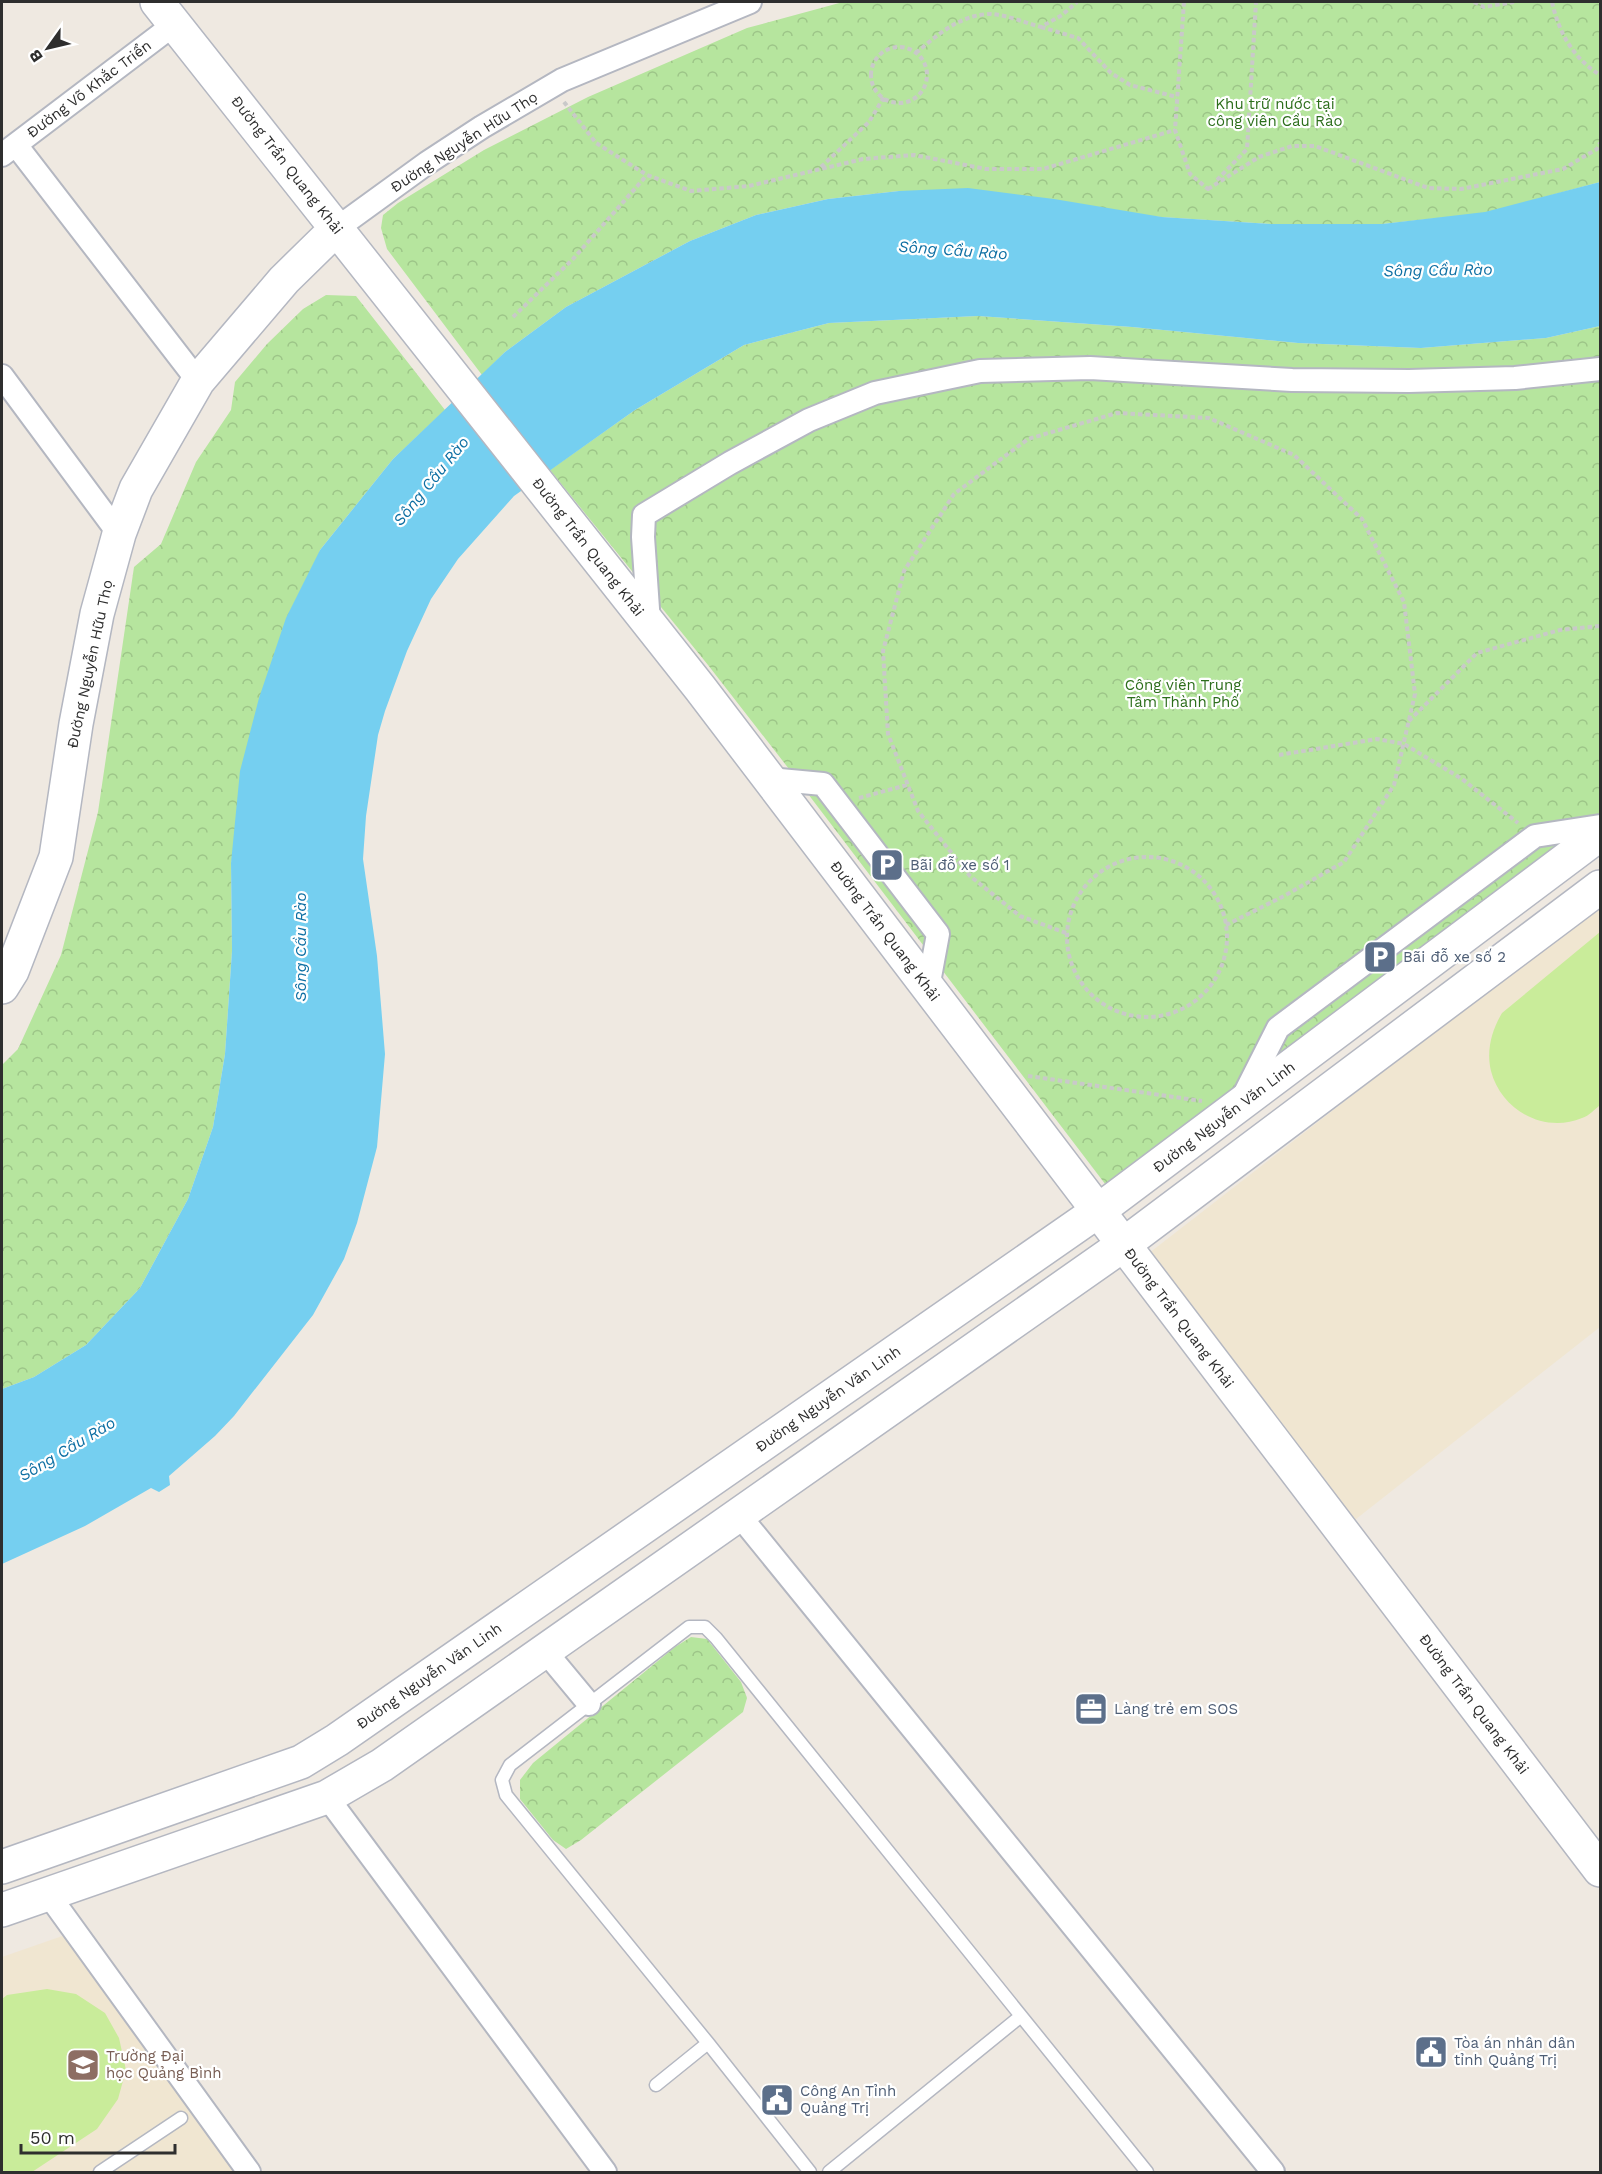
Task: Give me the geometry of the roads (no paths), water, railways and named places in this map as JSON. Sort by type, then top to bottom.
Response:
[{"type":"street","name":"Đường Nguyễn Hữu Thọ","points":[[2,987],[12,971],[56,857],[76,724],[97,614],[120,534],[136,489],[198,381],[284,280],[336,229],[427,163],[482,127],[552,87],[659,39],[750,2]]},
{"type":"street","name":"Đường Võ Khắc Triển","points":[[9,150],[166,12]]},
{"type":"street","name":"Đường Trần Quang Khải","points":[[166,12],[649,623],[1600,1870]]},
{"type":"street","points":[[9,150],[198,381]]},
{"type":"street","points":[[649,623],[643,537],[644,516],[730,463],[809,420],[875,393],[980,371],[1090,368],[1292,380],[1409,381],[1515,378],[1600,369]]},
{"type":"street","points":[[2,379],[120,534]]},
{"type":"street","points":[[770,780],[823,784],[938,934],[928,987]]},
{"type":"street","points":[[1238,1106],[1278,1029],[1534,837],[1600,826]]},
{"type":"street","name":"Đường Nguyễn Văn Linh","points":[[2,1867],[300,1762],[337,1740],[1098,1211],[1600,834]]},
{"type":"street","points":[[2,1910],[281,1815],[327,1797],[382,1765],[1124,1245],[1600,887]]},
{"type":"street","points":[[739,1515],[1273,2172]]},
{"type":"street","points":[[545,1651],[589,1704]]},
{"type":"street","points":[[327,1797],[605,2172]]},
{"type":"street","points":[[48,1894],[249,2172]]},
{"type":"lane","points":[[810,2172],[506,1795],[502,1780],[510,1765],[689,1626],[705,1627],[724,1647],[1147,2172]]},
{"type":"lane","points":[[830,2172],[1021,2016]]},
{"type":"lane","points":[[656,2085],[708,2043]]},
{"type":"lane","points":[[100,2172],[181,2118]]},
{"type":"water","name":"Sông Cầu Rào","points":[[1600,182],[1600,326],[1546,338],[1421,348],[1298,343],[1132,327],[978,316],[829,323],[744,345],[635,410],[514,496],[458,559],[431,599],[407,651],[378,735],[366,816],[363,859],[377,956],[385,1054],[377,1147],[357,1223],[344,1259],[313,1315],[234,1416],[215,1436],[169,1476],[170,1485],[159,1492],[151,1488],[85,1526],[2,1564],[2,1389],[34,1377],[86,1345],[140,1288],[188,1199],[213,1127],[225,1054],[232,951],[231,863],[240,771],[259,698],[286,618],[320,550],[393,459],[505,352],[566,307],[690,241],[756,215],[828,199],[899,191],[968,188],[1054,199],[1162,217],[1271,224],[1382,224],[1485,212]]},
{"type":"place","name":"Bãi đỗ xe số 1","points":[[887,865]]},
{"type":"place","name":"Bãi đỗ xe số 2","points":[[1380,957]]},
{"type":"place","name":"Làng trẻ em SOS","points":[[1091,1709]]},
{"type":"place","name":"Tòa án nhân dân tỉnh Quảng Trị","points":[[1431,2052]]},
{"type":"place","name":"Trường Đại học Quảng Bình","points":[[83,2065]]},
{"type":"place","name":"Công An Tỉnh Quảng Trị","points":[[777,2100]]},
{"type":"park label","name":"Khu trữ nước tại công viên Cầu Rào","points":[[1275,112]]},
{"type":"park label","name":"Công viên Trung Tâm Thành Phố","points":[[1183,694]]}]
